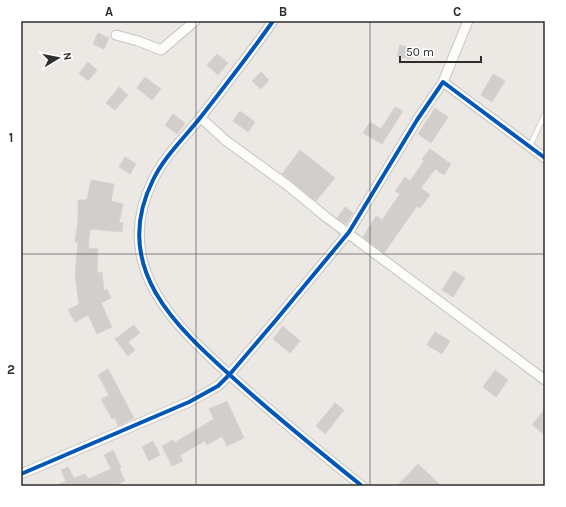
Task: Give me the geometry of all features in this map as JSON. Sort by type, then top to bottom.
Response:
[{"type":"street","points":[[116,34],[160,50],[195,21]]},
{"type":"street","points":[[273,21],[168,157],[153,179],[142,204],[139,218],[140,250],[146,274],[161,304],[199,347],[362,486]]},
{"type":"street","points":[[21,474],[189,402],[218,386],[230,374],[349,232],[417,120],[443,82],[468,21]]},
{"type":"street","points":[[443,82],[545,158]]},
{"type":"street","points":[[200,117],[225,140],[545,380]]},
{"type":"lane","points":[[530,146],[544,116]]},
{"type":"building","points":[[98,33],[109,38],[104,49],[93,44]]},
{"type":"building","points":[[400,45],[414,49],[411,59],[397,56]]},
{"type":"building","points":[[217,54],[228,63],[218,75],[207,65]]},
{"type":"building","points":[[88,62],[97,70],[88,81],[79,73]]},
{"type":"building","points":[[261,72],[269,80],[261,89],[252,81]]},
{"type":"building","points":[[493,74],[505,81],[492,102],[481,95]]},
{"type":"building","points":[[145,77],[161,89],[152,100],[137,88]]},
{"type":"building","points":[[119,87],[128,95],[115,110],[106,103]]},
{"type":"building","points":[[395,107],[403,111],[382,144],[363,133],[370,122],[381,129]]},
{"type":"building","points":[[435,108],[448,117],[431,143],[418,134]]},
{"type":"building","points":[[240,111],[255,122],[248,132],[233,121]]},
{"type":"building","points":[[173,114],[185,123],[177,134],[165,125]]},
{"type":"building","points":[[430,149],[451,164],[444,175],[435,169],[421,188],[430,195],[420,208],[417,206],[384,253],[363,237],[376,216],[382,220],[400,194],[395,191],[405,177],[410,181],[424,161],[422,159]]},
{"type":"building","points":[[300,150],[335,178],[316,201],[282,174]]},
{"type":"building","points":[[125,157],[136,164],[130,174],[119,167]]},
{"type":"building","points":[[91,180],[114,184],[111,201],[123,204],[119,222],[123,223],[122,232],[90,229],[88,248],[98,249],[97,273],[102,272],[104,291],[107,289],[111,298],[101,303],[112,327],[97,334],[88,315],[75,322],[68,310],[79,304],[75,275],[78,242],[75,242],[78,221],[78,200],[87,200]]},
{"type":"building","points":[[345,207],[353,213],[346,224],[337,218]]},
{"type":"building","points":[[454,271],[465,278],[453,297],[442,290]]},
{"type":"building","points":[[134,325],[140,333],[128,342],[135,350],[128,356],[115,339]]},
{"type":"building","points":[[283,326],[300,341],[290,353],[273,339]]},
{"type":"building","points":[[435,332],[450,341],[442,354],[427,345]]},
{"type":"building","points":[[108,369],[134,418],[118,426],[115,418],[112,419],[101,399],[109,395],[98,375]]},
{"type":"building","points":[[495,370],[508,380],[496,397],[483,387]]},
{"type":"building","points":[[227,401],[244,438],[227,446],[222,436],[207,445],[205,441],[180,455],[183,461],[172,466],[162,446],[173,440],[174,443],[214,419],[209,409]]},
{"type":"building","points":[[335,403],[344,410],[325,434],[316,426]]},
{"type":"building","points":[[545,409],[545,435],[532,425]]},
{"type":"building","points":[[153,441],[160,455],[149,461],[142,447]]},
{"type":"building","points":[[113,450],[121,467],[119,468],[125,481],[114,486],[55,486],[66,481],[61,470],[68,467],[74,478],[85,474],[88,479],[111,469],[104,455]]},
{"type":"building","points":[[418,464],[432,477],[441,486],[397,486]]},
{"type":"cycle path","points":[[273,21],[228,82],[168,156],[153,180],[141,212],[139,242],[145,270],[158,296],[175,320],[196,343],[271,411],[362,486]]},
{"type":"cycle path","points":[[21,474],[189,402],[218,386],[276,320],[349,232],[417,120],[443,82],[545,158]]}]
